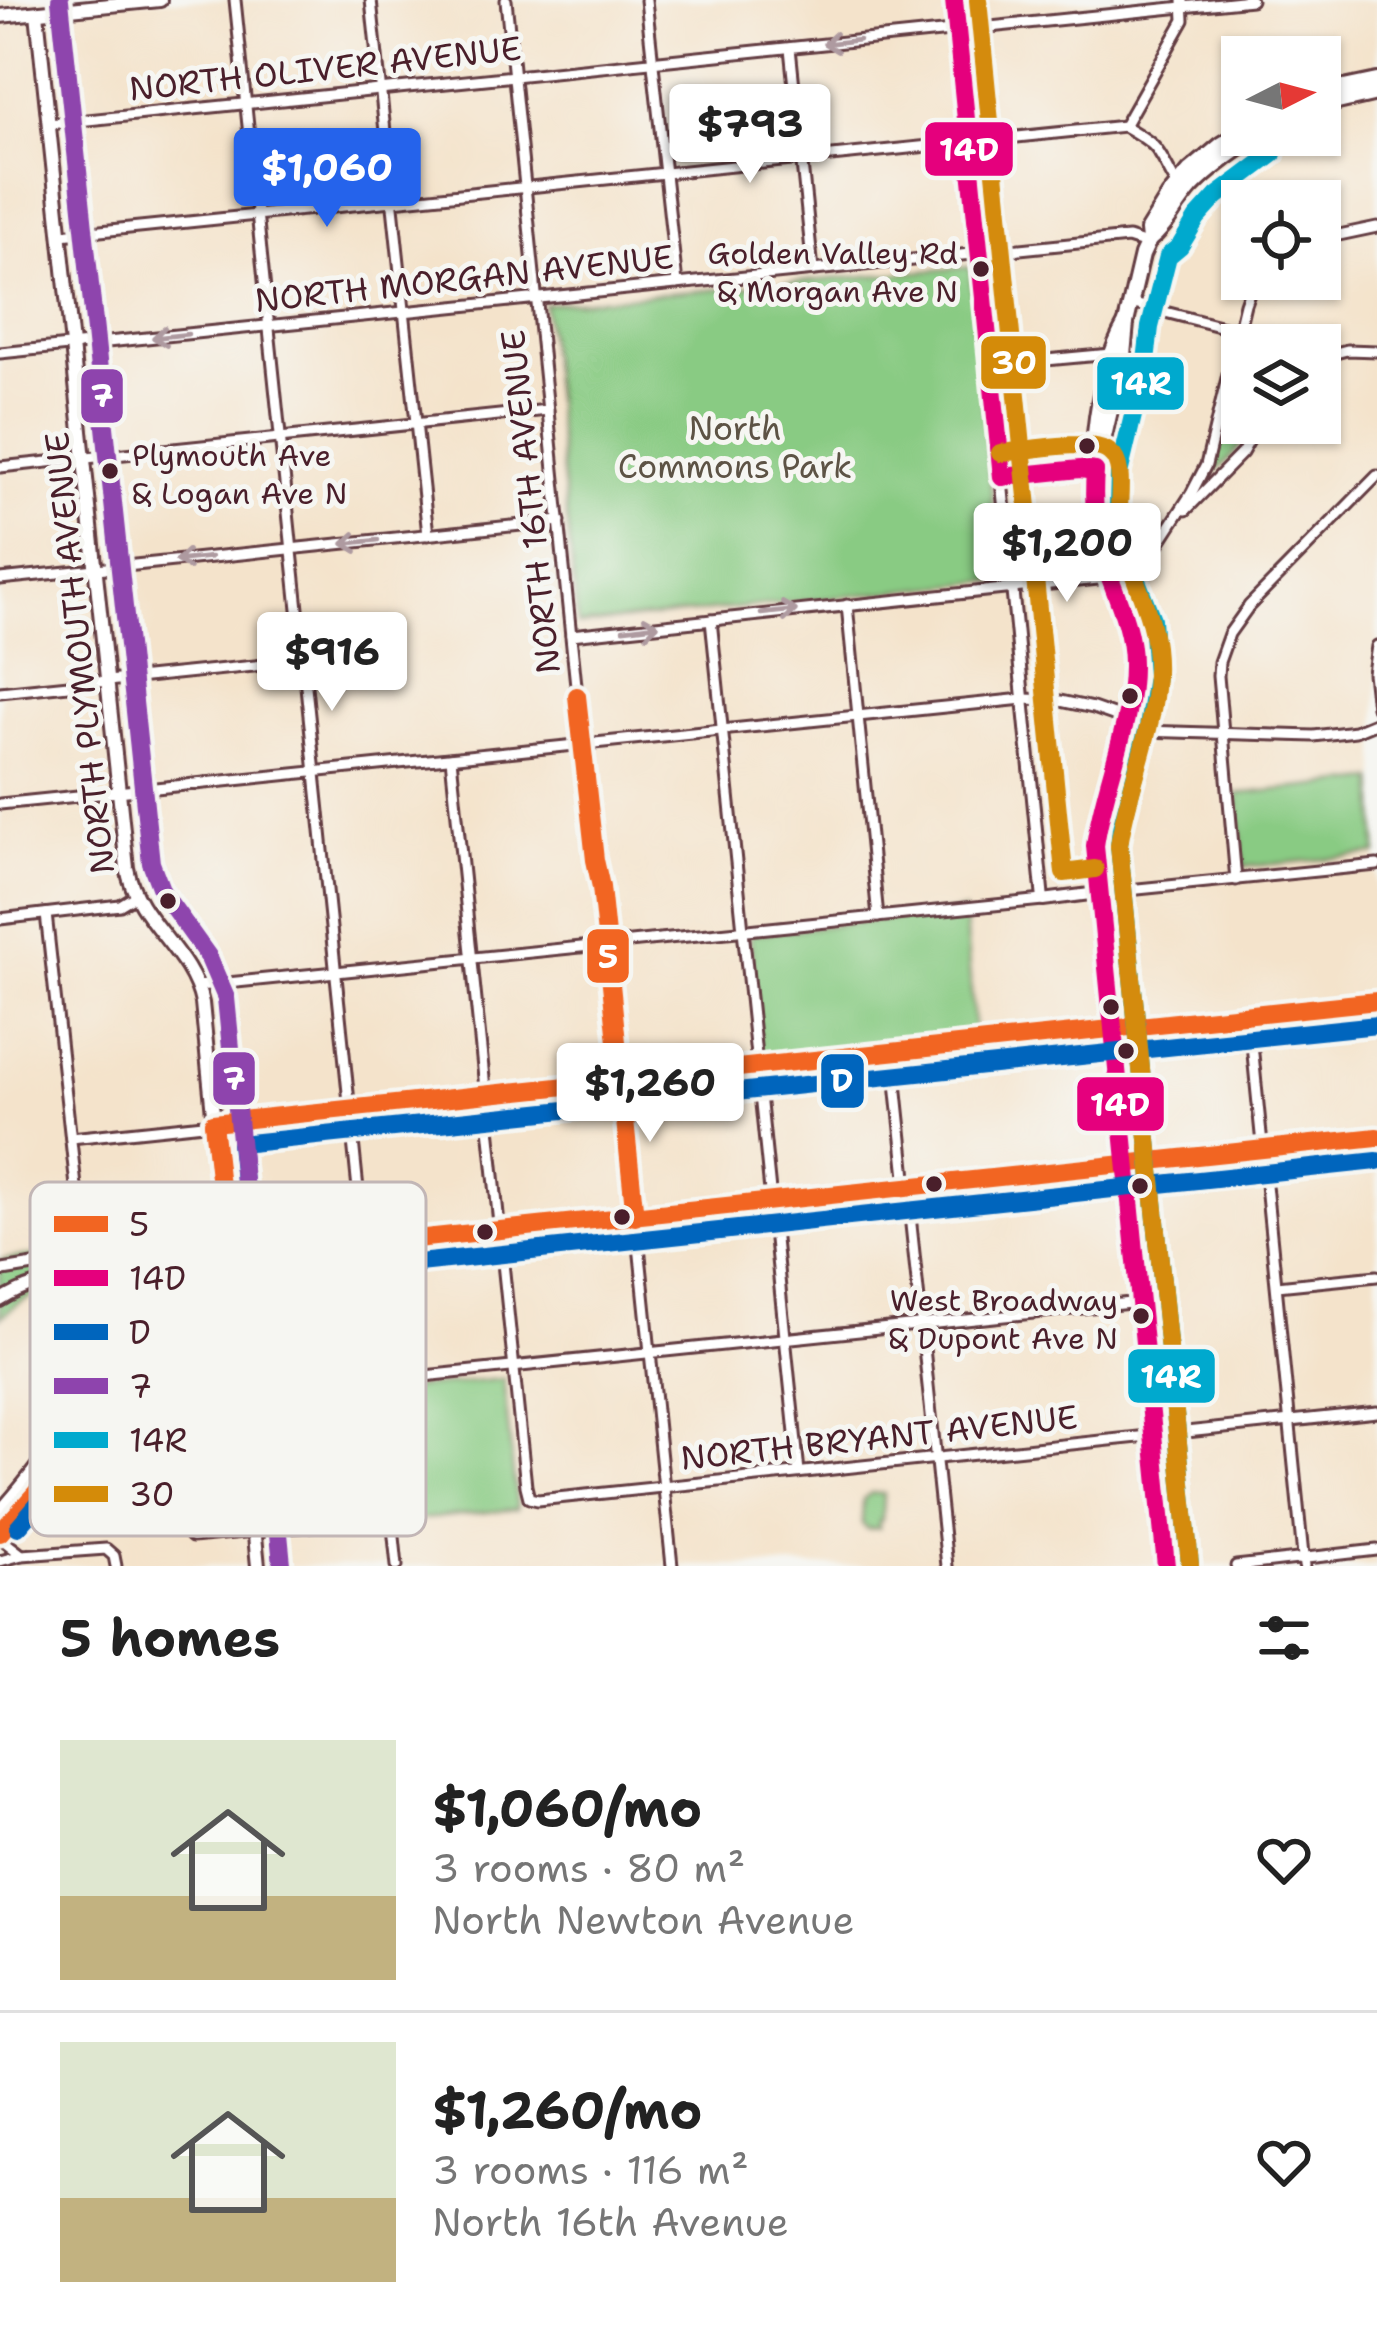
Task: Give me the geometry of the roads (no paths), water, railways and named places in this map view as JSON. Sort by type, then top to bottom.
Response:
[{"type":"main road","points":[[0,16],[36,6],[160,0]]},
{"type":"main road","name":"NORTH PLYMOUTH AVENUE","points":[[36,6],[127,868],[135,896],[198,986],[220,1182]]},
{"type":"main road","points":[[1341,89],[1377,82]]},
{"type":"main road","points":[[1341,101],[1377,93]]},
{"type":"main road","points":[[1095,471],[1148,230],[1177,185],[1221,146]]},
{"type":"main road","points":[[1148,242],[1201,178],[1231,156]]},
{"type":"main road","points":[[1126,323],[1111,354],[1094,431],[1096,529],[1128,623],[1132,658],[1125,721],[1095,846],[1166,1566]]},
{"type":"main road","points":[[0,1512],[30,1476]]},
{"type":"main road","points":[[0,1535],[30,1499]]},
{"type":"main road","name":"NORTH PLYMOUTH AVENUE","points":[[256,1536],[258,1566]]},
{"type":"street","points":[[235,0],[357,1182]]},
{"type":"street","points":[[371,0],[428,535]]},
{"type":"street","name":"NORTH 16TH AVENUE","points":[[506,0],[672,1566]]},
{"type":"street","points":[[646,0],[677,284]]},
{"type":"street","points":[[954,0],[1043,900]]},
{"type":"street","name":"NORTH OLIVER AVENUE","points":[[49,124],[1251,0]]},
{"type":"street","points":[[1124,125],[1184,20],[1183,4]]},
{"type":"street","points":[[790,48],[813,270]]},
{"type":"street","points":[[61,235],[1124,125],[1158,148],[1177,185]]},
{"type":"street","points":[[1341,235],[1377,227]]},
{"type":"street","name":"NORTH MORGAN AVENUE","points":[[4,353],[1128,238],[1148,242]]},
{"type":"street","points":[[1130,303],[1221,327]]},
{"type":"street","points":[[1341,352],[1377,351]]},
{"type":"street","points":[[991,365],[1111,354]]},
{"type":"street","points":[[571,635],[1138,576],[1206,465],[1221,405]]},
{"type":"street","points":[[0,466],[548,410]]},
{"type":"street","points":[[1173,523],[1247,444]]},
{"type":"street","points":[[1002,477],[1095,471]]},
{"type":"street","points":[[1236,880],[1217,687],[1219,662],[1229,634],[1263,589],[1377,476]]},
{"type":"street","points":[[0,579],[560,521]]},
{"type":"street","points":[[847,605],[878,916]]},
{"type":"street","points":[[710,620],[799,1472]]},
{"type":"street","points":[[1377,646],[1373,674],[1377,707]]},
{"type":"street","points":[[0,692],[303,661]]},
{"type":"street","points":[[0,804],[1023,700],[1074,703],[1113,715],[1142,731],[1331,735],[1377,722]]},
{"type":"street","points":[[451,758],[514,1367]]},
{"type":"street","points":[[198,986],[1377,865]]},
{"type":"street","points":[[0,919],[120,905],[135,896]]},
{"type":"street","points":[[46,914],[76,1182]]},
{"type":"street","points":[[71,1138],[1377,1001]]},
{"type":"street","points":[[1249,1014],[1304,1562]]},
{"type":"street","points":[[893,1054],[947,1566]]},
{"type":"street","points":[[426,1239],[1377,1138]]},
{"type":"street","points":[[0,1271],[30,1266]]},
{"type":"street","points":[[1276,1286],[1377,1276]]},
{"type":"street","points":[[0,1301],[30,1285]]},
{"type":"street","points":[[426,1376],[1140,1302]]},
{"type":"street","name":"NORTH BRYANT AVENUE","points":[[514,1367],[526,1486],[529,1498],[538,1500],[1377,1412]]},
{"type":"street","points":[[0,1535],[22,1556]]},
{"type":"street","points":[[394,1536],[397,1566]]},
{"type":"street","points":[[0,1561],[100,1548],[110,1552],[116,1566]]},
{"type":"street","points":[[1235,1566],[1304,1562],[1377,1550]]},
{"type":"place","name":"Golden Valley Rd & Morgan Ave N","points":[[981,269]]},
{"type":"place","name":"Plymouth Ave & Logan Ave N","points":[[110,471]]},
{"type":"place","name":"West Broadway & Dupont Ave N","points":[[1141,1316]]},
{"type":"park label","name":"North Commons Park","points":[[735,447]]}]
